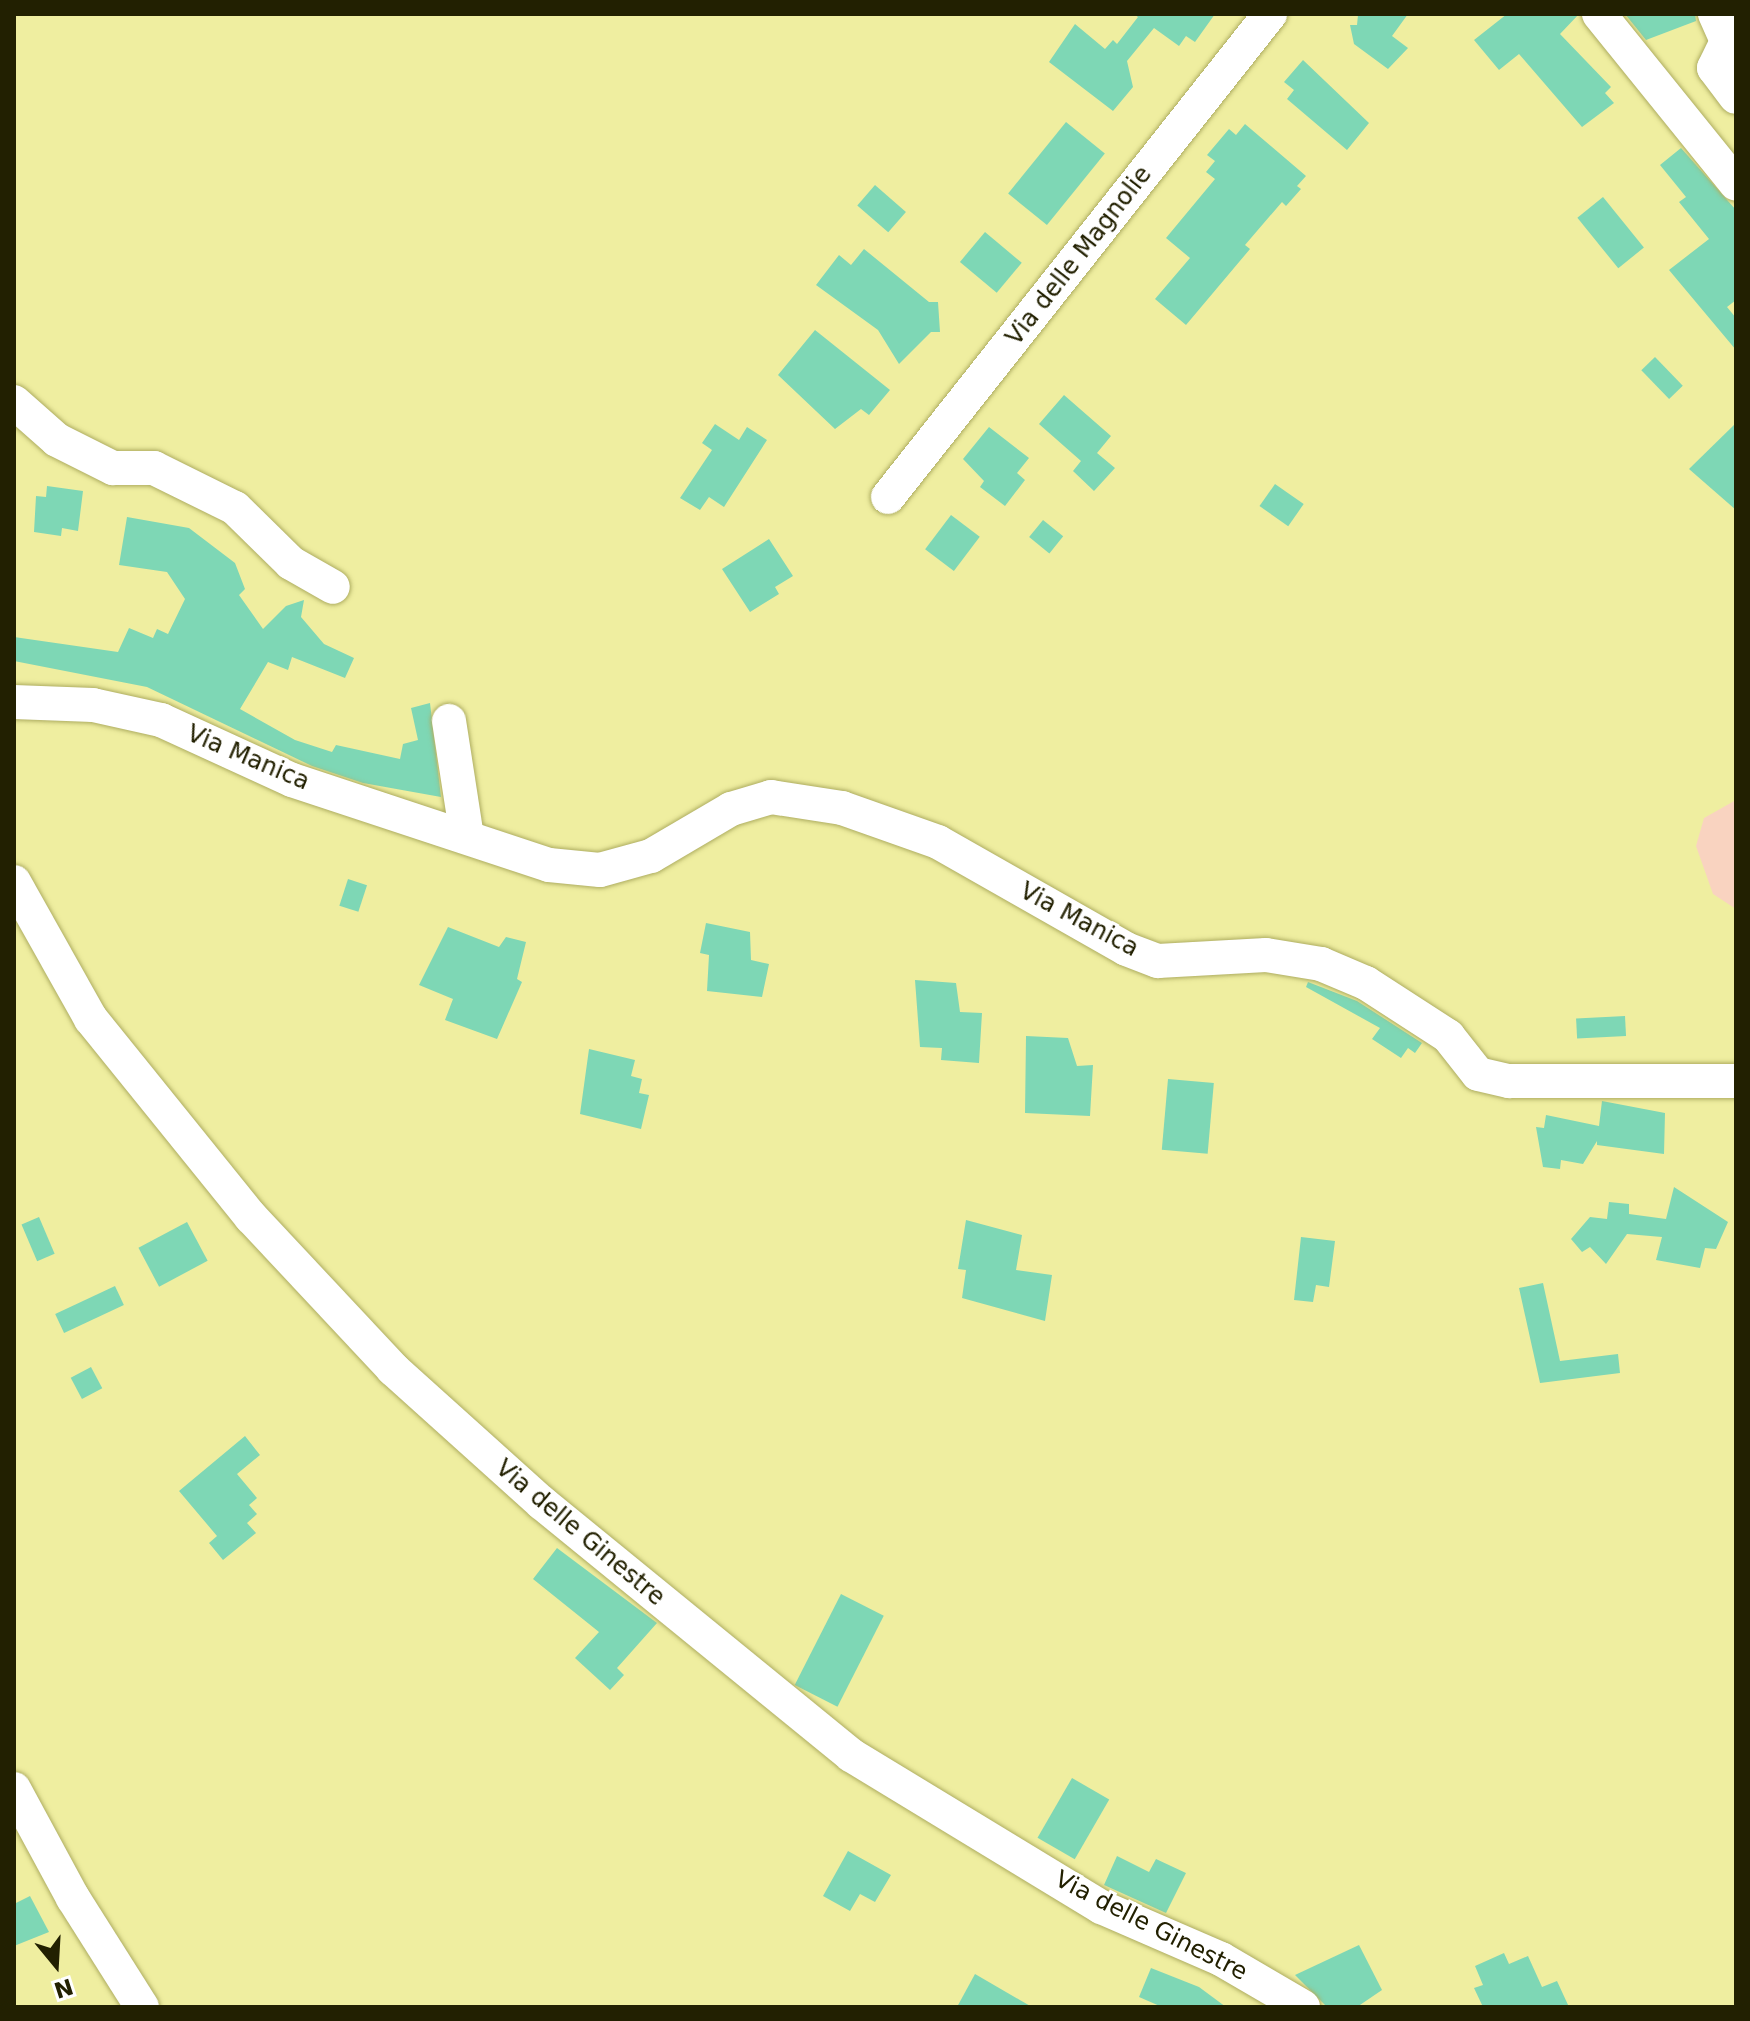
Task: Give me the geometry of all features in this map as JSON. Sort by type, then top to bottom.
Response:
[{"type":"street","name":"Via delle Magnolie","points":[[888,497],[1270,14]]},
{"type":"street","points":[[1599,14],[1636,63],[1657,81],[1736,184]]},
{"type":"street","points":[[1714,68],[1727,41],[1715,14]]},
{"type":"street","points":[[1657,81],[1714,68]]},
{"type":"street","points":[[1714,68],[1736,97]]},
{"type":"street","points":[[14,402],[57,440],[113,468],[154,468],[235,508],[291,563],[333,587]]},
{"type":"street","name":"Via Manica","points":[[18,704],[93,705],[161,720],[292,780],[549,865],[600,870],[651,856],[731,809],[771,797],[842,808],[938,842],[1126,949],[1158,961],[1266,955],[1321,964],[1366,983],[1448,1036],[1478,1074],[1509,1081],[1736,1081]]},
{"type":"street","points":[[449,721],[467,837]]},
{"type":"street","name":"Via delle Ginestre","points":[[14,882],[91,1019],[251,1217],[393,1369],[542,1503],[851,1755],[1101,1907],[1221,1959],[1303,2007]]},
{"type":"street","points":[[14,1789],[73,1898],[142,2007]]},
{"type":"shaded area","points":[[1736,800],[1736,909],[1713,894],[1696,846],[1704,818]]},
{"type":"building","points":[[1134,14],[1215,14],[1195,42],[1186,36],[1179,46],[1154,28],[1127,61],[1133,87],[1113,111],[1049,62],[1075,24],[1105,49],[1113,40],[1117,44],[1138,17]]},
{"type":"building","points":[[1408,14],[1392,36],[1408,48],[1388,69],[1354,44],[1350,25],[1357,25],[1358,15]]},
{"type":"building","points":[[1507,14],[1579,14],[1560,34],[1611,87],[1605,93],[1614,103],[1582,127],[1519,54],[1499,70],[1474,40]]},
{"type":"building","points":[[1625,14],[1695,14],[1696,21],[1646,40]]},
{"type":"building","points":[[1303,60],[1369,123],[1347,150],[1287,99],[1294,90],[1284,82]]},
{"type":"building","points":[[1066,122],[1105,153],[1047,225],[1008,193]]},
{"type":"building","points":[[1245,124],[1306,176],[1297,186],[1301,189],[1286,206],[1282,202],[1245,245],[1250,249],[1186,325],[1155,299],[1190,258],[1166,238],[1215,179],[1206,172],[1215,161],[1207,155],[1229,129],[1236,135]]},
{"type":"building","points":[[1681,148],[1736,210],[1736,300],[1727,307],[1736,318],[1736,350],[1669,270],[1709,239],[1679,202],[1686,197],[1660,165]]},
{"type":"building","points":[[875,185],[906,212],[888,232],[857,205]]},
{"type":"building","points":[[1603,197],[1644,248],[1618,268],[1577,218]]},
{"type":"building","points":[[985,232],[1022,263],[997,293],[960,262]]},
{"type":"building","points":[[864,249],[929,302],[938,302],[940,332],[931,332],[899,364],[878,330],[816,285],[839,255],[851,265]]},
{"type":"building","points":[[815,330],[890,390],[869,415],[861,409],[835,429],[778,375]]},
{"type":"building","points":[[1655,357],[1683,386],[1669,399],[1641,370]]},
{"type":"building","points":[[1064,395],[1111,436],[1097,453],[1115,468],[1094,491],[1073,471],[1081,461],[1039,424]]},
{"type":"building","points":[[1736,423],[1736,510],[1689,469]]},
{"type":"building","points":[[715,424],[739,440],[747,427],[767,440],[724,507],[709,497],[700,510],[680,498],[712,450],[702,443]]},
{"type":"building","points":[[989,427],[1029,458],[1017,473],[1025,480],[1005,506],[980,487],[984,481],[963,459]]},
{"type":"building","points":[[1275,484],[1304,504],[1288,526],[1260,506]]},
{"type":"building","points":[[47,486],[83,491],[78,531],[62,528],[61,536],[34,532],[36,496],[46,497]]},
{"type":"building","points":[[951,515],[980,537],[954,571],[925,549]]},
{"type":"building","points":[[127,517],[189,528],[235,563],[245,589],[239,595],[263,629],[286,606],[304,600],[301,617],[324,644],[354,658],[345,678],[292,657],[288,670],[268,662],[240,709],[295,740],[332,752],[336,745],[400,759],[403,744],[418,740],[411,708],[430,703],[441,797],[363,783],[312,766],[147,687],[14,661],[14,637],[118,652],[129,628],[153,638],[157,629],[168,634],[185,599],[167,572],[119,565]]},
{"type":"building","points":[[1043,520],[1063,536],[1049,553],[1029,537]]},
{"type":"building","points":[[769,539],[793,576],[775,587],[779,594],[750,612],[722,569]]},
{"type":"building","points":[[348,879],[367,885],[358,912],[339,906]]},
{"type":"building","points":[[706,923],[750,932],[751,960],[769,964],[762,997],[707,991],[709,955],[700,953]]},
{"type":"building","points":[[448,927],[499,947],[506,937],[526,942],[517,979],[522,982],[497,1039],[445,1020],[453,999],[419,985]]},
{"type":"building","points":[[915,980],[956,983],[960,1012],[982,1013],[979,1063],[941,1060],[942,1048],[920,1047]]},
{"type":"building","points":[[1308,982],[1357,1001],[1422,1043],[1415,1053],[1408,1048],[1401,1058],[1372,1039],[1380,1028],[1306,987]]},
{"type":"building","points":[[1625,1016],[1626,1036],[1577,1039],[1576,1019]]},
{"type":"building","points":[[1026,1036],[1068,1038],[1077,1066],[1093,1065],[1090,1116],[1025,1113]]},
{"type":"building","points":[[589,1049],[635,1060],[631,1076],[642,1079],[639,1093],[649,1095],[641,1129],[580,1114]]},
{"type":"building","points":[[1168,1079],[1214,1083],[1208,1154],[1162,1150]]},
{"type":"building","points":[[1602,1101],[1665,1113],[1664,1154],[1597,1145],[1597,1141],[1583,1164],[1561,1160],[1560,1169],[1543,1167],[1536,1127],[1544,1128],[1546,1115],[1599,1126]]},
{"type":"building","points":[[1674,1187],[1728,1222],[1716,1249],[1705,1248],[1700,1268],[1656,1260],[1662,1237],[1627,1234],[1606,1264],[1590,1247],[1582,1252],[1571,1239],[1590,1217],[1607,1219],[1609,1202],[1629,1204],[1629,1214],[1666,1219]]},
{"type":"building","points":[[39,1217],[55,1254],[37,1261],[22,1224]]},
{"type":"building","points":[[966,1220],[1022,1235],[1016,1270],[1052,1275],[1045,1321],[962,1298],[966,1270],[958,1269]]},
{"type":"building","points":[[187,1222],[208,1261],[159,1287],[138,1248]]},
{"type":"building","points":[[1301,1237],[1335,1241],[1329,1287],[1316,1285],[1313,1302],[1294,1300]]},
{"type":"building","points":[[1543,1283],[1560,1361],[1618,1354],[1620,1373],[1540,1383],[1519,1288]]},
{"type":"building","points":[[115,1286],[124,1305],[64,1333],[55,1314]]},
{"type":"building","points":[[91,1367],[102,1388],[82,1399],[71,1378]]},
{"type":"building","points":[[245,1436],[260,1455],[237,1474],[257,1498],[249,1505],[257,1514],[247,1523],[256,1533],[223,1560],[209,1543],[217,1536],[179,1491]]},
{"type":"building","points":[[557,1548],[657,1623],[617,1668],[624,1675],[610,1690],[575,1658],[599,1632],[533,1579]]},
{"type":"building","points":[[841,1594],[884,1616],[837,1707],[795,1685]]},
{"type":"building","points":[[1072,1778],[1109,1799],[1075,1859],[1038,1838]]},
{"type":"building","points":[[848,1851],[891,1875],[875,1902],[860,1894],[850,1911],[823,1896]]},
{"type":"building","points":[[1117,1856],[1149,1872],[1156,1859],[1186,1873],[1166,1913],[1104,1885]]},
{"type":"building","points":[[30,1896],[49,1932],[14,1946],[14,1904]]},
{"type":"building","points":[[1359,1945],[1382,1990],[1357,2007],[1327,2007],[1295,1975]]},
{"type":"building","points":[[1504,1953],[1509,1964],[1528,1956],[1542,1987],[1557,1981],[1569,2007],[1483,2007],[1474,1988],[1483,1985],[1475,1966]]},
{"type":"building","points":[[1151,1968],[1199,1987],[1226,2007],[1162,2007],[1139,1997]]},
{"type":"building","points":[[975,1974],[1032,2007],[957,2007]]}]
